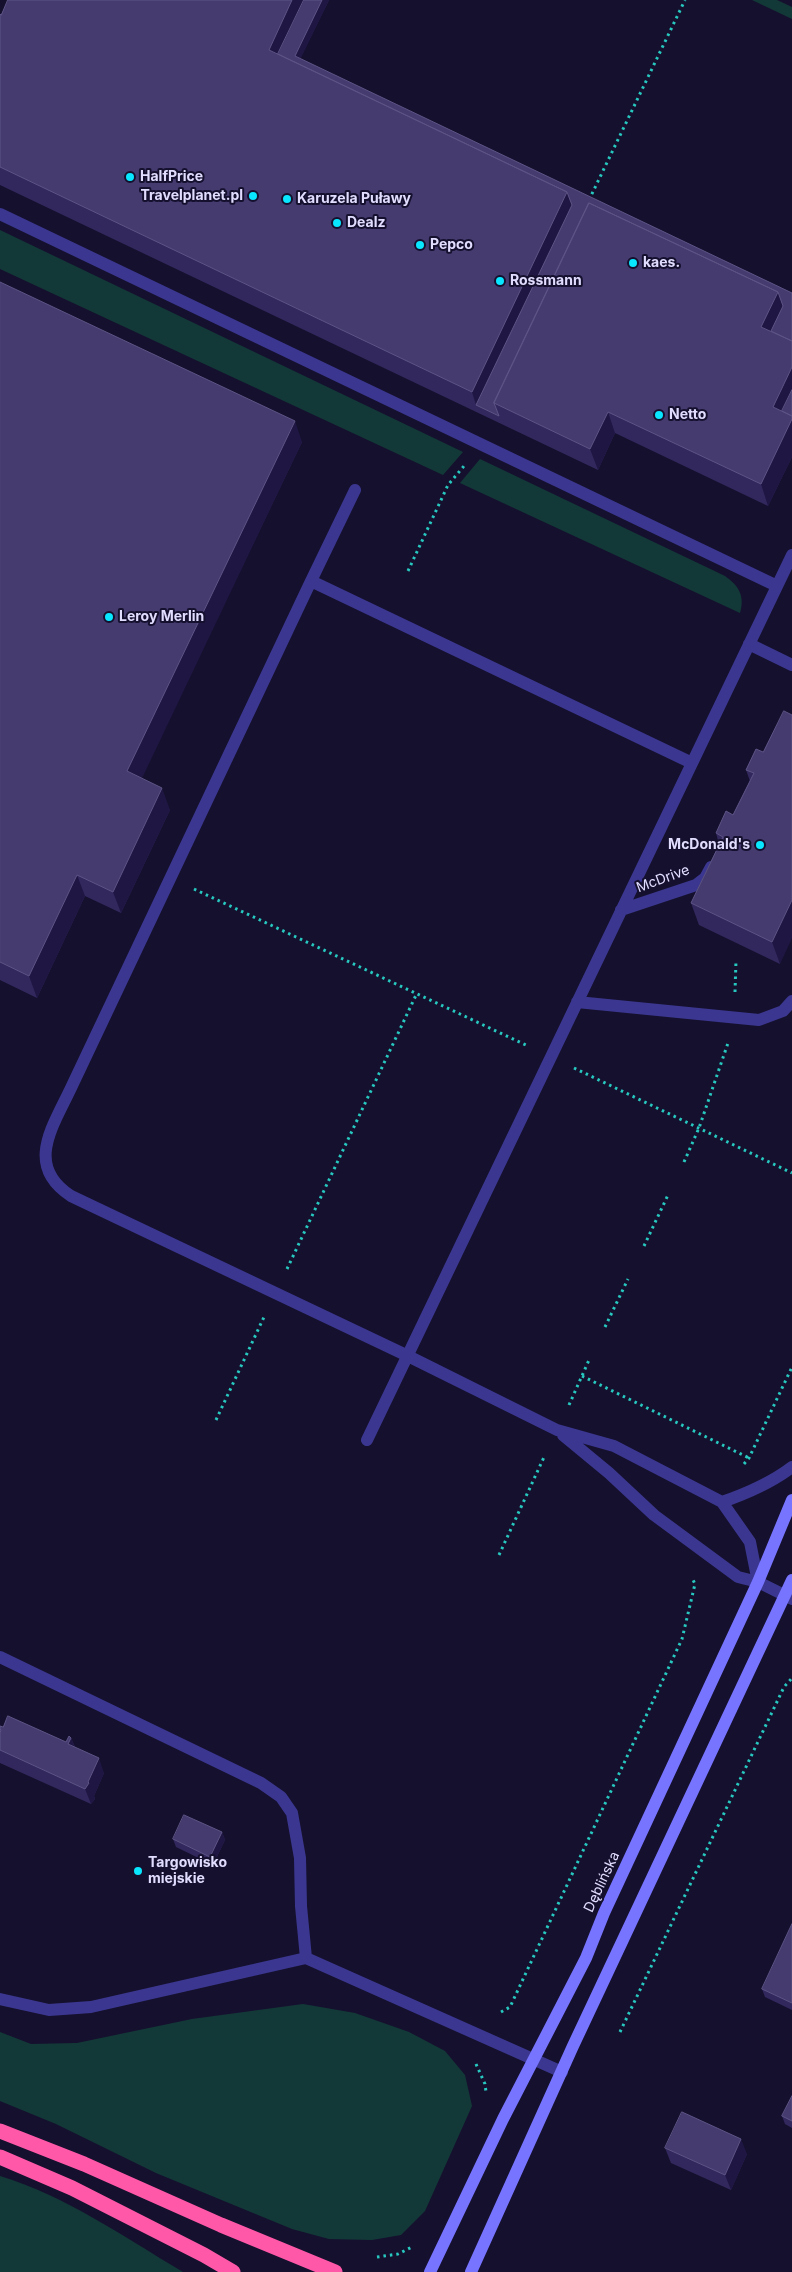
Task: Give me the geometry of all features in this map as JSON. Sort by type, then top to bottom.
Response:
[{"type":"highway","points":[[0,2131],[84,2164],[221,2225],[335,2272]]},
{"type":"highway","points":[[0,2156],[72,2188],[204,2255],[233,2272]]},
{"type":"main road","name":"Dęblińska","points":[[430,2272],[586,1958],[604,1913],[758,1582],[792,1500]]},
{"type":"main road","points":[[471,2272],[562,2072],[788,1597],[792,1580]]},
{"type":"lane","points":[[0,214],[778,586]]},
{"type":"lane","points":[[355,490],[48,1137],[44,1157],[51,1178],[60,1189],[71,1196],[408,1356],[557,1430],[614,1446],[722,1502],[750,1542],[758,1582]]},
{"type":"lane","points":[[367,1440],[792,555]]},
{"type":"lane","points":[[311,581],[692,763]]},
{"type":"lane","points":[[749,644],[792,665]]},
{"type":"lane","name":"McDrive","points":[[621,910],[696,886],[705,878],[717,853]]},
{"type":"lane","points":[[577,1002],[759,1020],[783,1011],[792,1001]]},
{"type":"lane","points":[[557,1430],[677,1533],[738,1577],[758,1582],[788,1597]]},
{"type":"lane","points":[[722,1502],[747,1494],[769,1483],[792,1466]]},
{"type":"lane","points":[[0,1658],[261,1783],[281,1797],[292,1813],[300,1858],[301,1906],[306,1958]]},
{"type":"lane","points":[[0,1999],[49,2010],[91,2007],[306,1958],[562,2072]]},
{"type":"path","points":[[586,207],[685,0]]},
{"type":"path","points":[[408,570],[448,485],[472,456],[478,443]]},
{"type":"path","points":[[170,878],[551,1056],[792,1173]]},
{"type":"path","points":[[684,1162],[699,1128],[729,1040],[736,960]]},
{"type":"path","points":[[216,1420],[417,993]]},
{"type":"path","points":[[644,1246],[668,1195]]},
{"type":"path","points":[[605,1327],[628,1280]]},
{"type":"path","points":[[566,1410],[589,1360]]},
{"type":"path","points":[[738,1471],[749,1458],[792,1367]]},
{"type":"path","points":[[582,1376],[749,1458]]},
{"type":"path","points":[[499,1555],[548,1450]]},
{"type":"path","points":[[501,2012],[510,2007],[682,1640],[695,1584],[690,1574]]},
{"type":"path","points":[[620,2032],[784,1687],[792,1678]]},
{"type":"green space","points":[[752,0],[777,0],[792,7],[792,19]]},
{"type":"green space","points":[[0,230],[463,452],[443,475],[0,269]]},
{"type":"green space","points":[[480,459],[725,576],[740,592],[742,601],[740,613],[460,483]]},
{"type":"green space","points":[[303,2004],[355,2013],[409,2032],[445,2051],[465,2075],[472,2106],[425,2211],[401,2235],[372,2240],[329,2239],[292,2229],[156,2173],[56,2124],[0,2101],[0,2032],[31,2044],[77,2043],[192,2019]]},
{"type":"green space","points":[[0,2176],[24,2184],[94,2218],[183,2272],[0,2272]]},
{"type":"building","name":"Karuzela Puławy","points":[[8,0],[292,0],[269,50],[567,192],[472,392],[0,167],[0,14]]},
{"type":"building","points":[[304,0],[322,0],[295,56],[792,293],[792,341],[771,331],[783,306],[778,292],[589,203],[494,403],[499,416],[476,405],[572,205],[567,192],[278,54]]},
{"type":"building","points":[[589,203],[778,292],[761,327],[792,341],[792,367],[773,407],[792,416],[792,419],[761,484],[608,412],[590,449],[494,403]]},
{"type":"building","name":"Leroy Merlin","points":[[0,282],[295,421],[127,771],[162,788],[113,892],[77,875],[29,976],[0,962]]},
{"type":"building","points":[[792,390],[792,416],[782,411]]},
{"type":"building","name":"McDonald's","points":[[784,711],[792,715],[792,900],[772,942],[691,903],[723,837],[716,833],[726,811],[733,815],[754,773],[746,770],[756,749],[763,752]]},
{"type":"building","points":[[8,1716],[66,1742],[69,1736],[71,1738],[68,1744],[99,1758],[85,1789],[0,1750],[0,1726],[3,1727]]},
{"type":"building","points":[[184,1815],[222,1832],[210,1857],[173,1839]]},
{"type":"building","points":[[792,1924],[792,2003],[762,1989]]},
{"type":"building","points":[[792,2096],[792,2121],[782,2116]]},
{"type":"building","points":[[682,2112],[741,2139],[725,2175],[665,2148]]},
{"type":"place","name":"HalfPrice","points":[[130,177]]},
{"type":"place","name":"Travelplanet.pl","points":[[253,196]]},
{"type":"place","name":"Karuzela Puławy","points":[[287,199]]},
{"type":"place","name":"Dealz","points":[[337,223]]},
{"type":"place","name":"Pepco","points":[[420,245]]},
{"type":"place","name":"kaes.","points":[[633,263]]},
{"type":"place","name":"Rossmann","points":[[500,281]]},
{"type":"place","name":"Netto","points":[[659,415]]},
{"type":"place","name":"Leroy Merlin","points":[[109,617]]},
{"type":"place","name":"McDonald's","points":[[760,845]]},
{"type":"place","name":"Targowisko miejskie","points":[[138,1871]]}]
